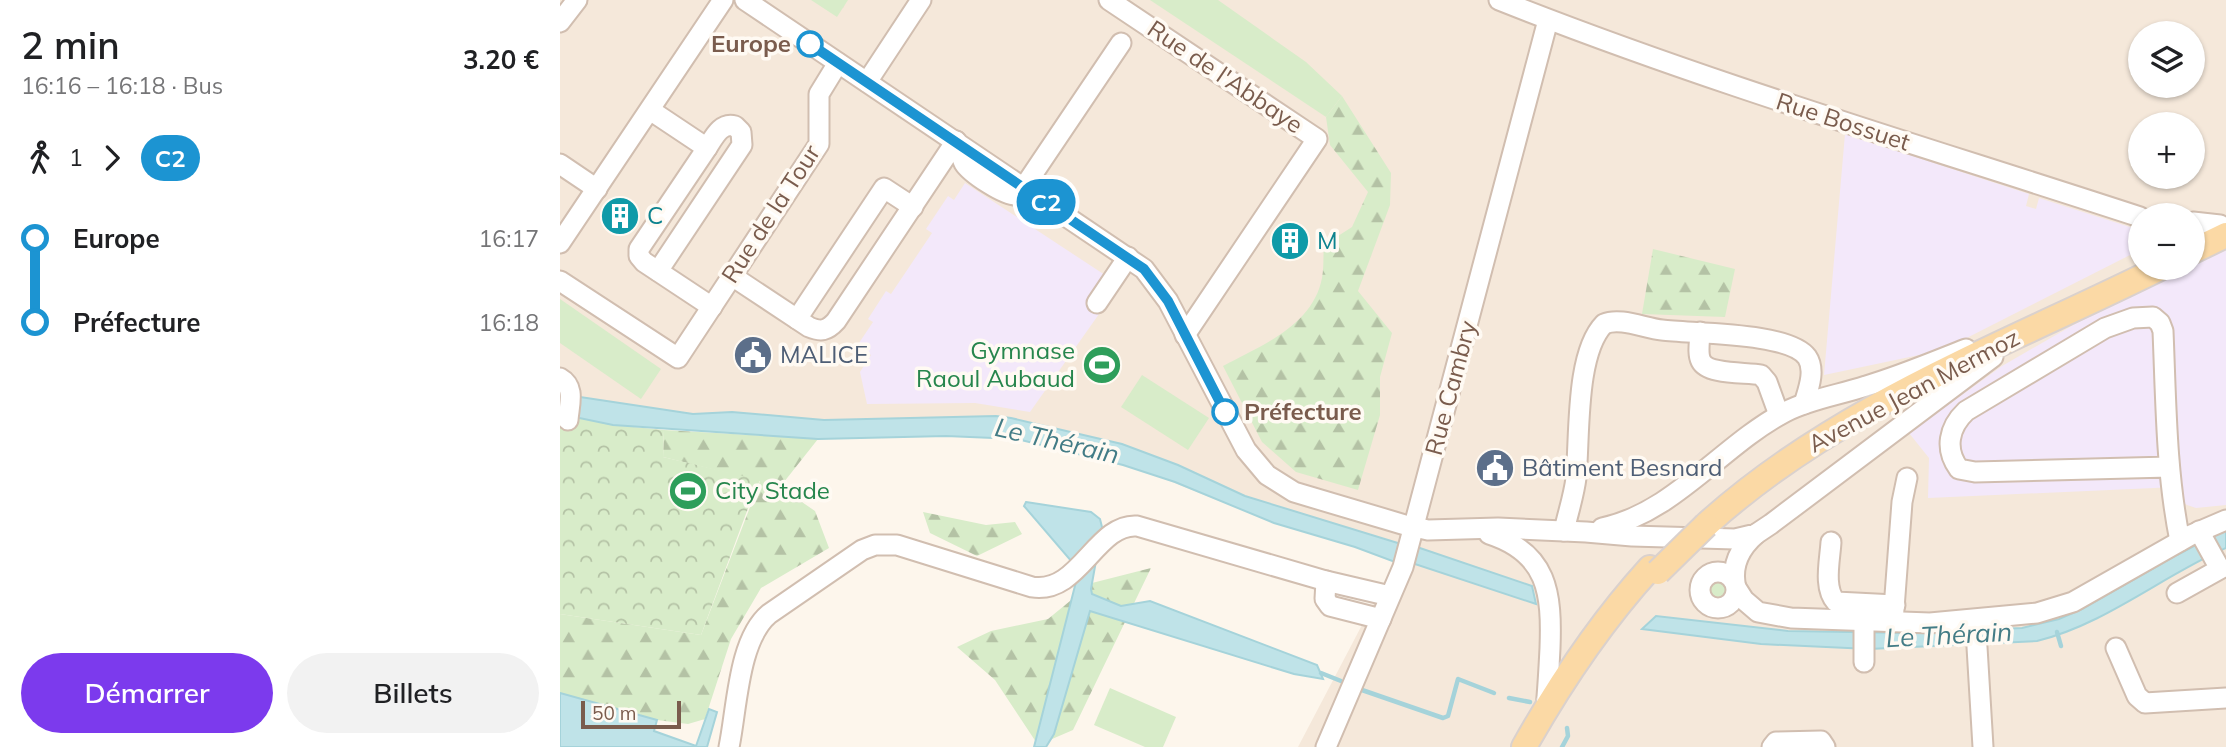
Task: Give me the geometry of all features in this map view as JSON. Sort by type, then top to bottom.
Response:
[{"type":"main road","points":[[2205,234],[2224,227]]},
{"type":"main road","points":[[2205,242],[2224,227]]},
{"type":"main road","name":"Avenue Jean Mermoz","points":[[1699,529],[1740,484],[1809,435],[1872,398],[2128,270]]},
{"type":"main road","name":"Avenue Jean Mermoz","points":[[1524,747],[1546,708],[1597,631],[1654,570],[1699,529],[1767,475],[1833,431],[1879,405],[2135,280]]},
{"type":"main road","name":"Avenue Jean Mermoz","points":[[1541,747],[1571,695],[1654,570]]},
{"type":"street","points":[[560,22],[577,0]]},
{"type":"street","points":[[560,243],[723,0]]},
{"type":"street","points":[[745,0],[1144,269],[1157,284],[1241,442],[1267,475],[1294,492],[1413,534],[1428,530],[1467,529],[1586,531],[1666,537],[1699,529],[1735,539],[1756,534]]},
{"type":"street","points":[[867,82],[921,0]]},
{"type":"street","name":"Rue de l'Abbaye","points":[[1109,0],[1317,139],[1185,335]]},
{"type":"street","name":"Rue Bossuet","points":[[1499,0],[1548,20],[1765,96],[2128,213]]},
{"type":"street","name":"Rue Cambry","points":[[1326,747],[1403,567],[1548,20]]},
{"type":"street","points":[[1024,187],[1121,43]]},
{"type":"street","name":"Rue de la Tour","points":[[560,281],[678,358],[819,144],[819,94],[838,63]]},
{"type":"street","points":[[650,110],[707,148]]},
{"type":"street","points":[[658,271],[742,145],[741,132],[732,124],[720,130],[639,249],[640,259],[658,271],[712,307]]},
{"type":"street","points":[[732,276],[817,330],[831,326],[956,141]]},
{"type":"street","points":[[560,164],[597,189]]},
{"type":"street","points":[[797,319],[884,188],[913,207]]},
{"type":"street","points":[[2205,224],[2224,227]]},
{"type":"street","points":[[1097,303],[1128,257]]},
{"type":"street","points":[[1699,529],[1713,556],[1713,565],[1701,586],[1701,595],[1705,603],[1713,608],[1722,608],[1730,605],[1735,598],[1734,573],[1739,554],[1756,534],[1973,370],[2076,309]]},
{"type":"street","points":[[2169,467],[1975,472],[1959,469],[1953,462],[1949,443],[1955,422],[1966,411],[2105,328],[2133,318],[2153,317],[2160,323],[2163,331],[2169,467],[2180,541]]},
{"type":"street","points":[[1564,531],[1575,485],[1583,376],[1595,339],[1604,324],[1614,322],[1658,330],[1700,332],[1782,343],[1800,350],[1810,364],[1811,378],[1804,404]]},
{"type":"street","points":[[1700,332],[1699,356],[1705,366],[1716,370],[1761,375],[1767,382],[1779,415]]},
{"type":"street","points":[[1586,531],[1627,522],[1654,508],[1737,443],[1779,415],[1804,404],[1892,378],[1983,342]]},
{"type":"street","points":[[565,386],[568,420]]},
{"type":"street","points":[[1894,614],[1906,478]]},
{"type":"street","points":[[1654,508],[1654,526],[1666,537]]},
{"type":"street","points":[[1705,578],[1722,572],[1730,576],[1744,600],[1753,609],[1770,616],[1864,618],[1894,614],[1930,623],[2017,615],[2056,608],[2112,582],[2180,541],[2201,534],[2226,520]]},
{"type":"street","points":[[729,747],[739,684],[751,639],[758,625],[769,614],[862,550],[875,545],[897,545],[1039,588],[1054,586],[1119,529],[1137,526],[1326,581],[1391,596]]},
{"type":"street","points":[[1467,529],[1499,537],[1520,548],[1533,562],[1548,590],[1551,620],[1546,708]]},
{"type":"street","points":[[2177,593],[2220,565],[2201,534]]},
{"type":"street","points":[[1831,542],[1831,598],[1864,618]]},
{"type":"street","points":[[1326,581],[1325,598],[1330,606],[1381,619]]},
{"type":"street","points":[[1864,618],[1864,657]]},
{"type":"street","points":[[1977,647],[1983,747]]},
{"type":"street","points":[[2116,648],[2137,696],[2145,703],[2226,698]]},
{"type":"street","name":"Avenue Jean Mermoz","points":[[1532,747],[1546,708]]},
{"type":"street","points":[[1772,747],[1776,742],[1811,739],[1821,741],[1825,747]]},
{"type":"shaded area","points":[[560,0],[2226,0],[2226,747],[1298,747],[1395,562],[1274,523],[1155,475],[1017,439],[946,436],[818,439],[613,425],[560,414]]},
{"type":"shaded area","points":[[1845,134],[2029,194],[2026,206],[2036,209],[2039,198],[2128,226],[2128,256],[1943,350],[1824,375]]},
{"type":"shaded area","points":[[965,183],[1108,277],[1089,308],[1099,314],[1030,412],[975,403],[867,404],[860,372],[871,355],[857,346],[873,322],[868,319],[886,291],[891,294],[932,233],[926,229],[948,196],[954,200]]},
{"type":"shaded area","points":[[2226,249],[2226,505],[2196,508],[2187,505],[2180,500],[2176,487],[1928,498],[1929,458],[1909,433],[2002,366],[2075,324],[2165,280],[2205,280],[2205,260]]},
{"type":"green space","points":[[811,0],[848,0],[837,17]]},
{"type":"green space","points":[[1150,0],[1218,0],[1306,62],[1342,96],[1326,117]]},
{"type":"green space","points":[[1342,96],[1391,173],[1390,205],[1358,291],[1392,333],[1380,377],[1380,415],[1358,490],[1296,472],[1262,442],[1223,366],[1283,332],[1308,309],[1317,295],[1322,278],[1324,245],[1352,227],[1368,192],[1330,145],[1326,117]]},
{"type":"green space","points":[[1653,249],[1735,269],[1725,317],[1642,314]]},
{"type":"green space","points":[[560,299],[661,369],[641,399],[560,343]]},
{"type":"green space","points":[[1142,375],[1209,418],[1188,450],[1121,407]]},
{"type":"green space","points":[[560,414],[613,425],[664,430],[663,457],[760,480],[701,635],[560,614]]},
{"type":"green space","points":[[664,430],[818,439],[780,487],[815,511],[829,548],[761,588],[731,639],[705,719],[688,724],[657,720],[560,693],[560,614],[701,635],[760,481],[663,457]]},
{"type":"green space","points":[[923,512],[986,525],[1015,522],[1022,534],[977,556],[930,533]]},
{"type":"green space","points":[[1151,568],[1073,730],[1038,745],[995,680],[957,647],[991,631],[1048,619],[1092,583]]},
{"type":"green space","points":[[1718,579],[1725,582],[1728,589],[1725,596],[1718,599],[1711,596],[1708,589],[1711,582]]},
{"type":"green space","points":[[1110,688],[1176,717],[1163,747],[1145,747],[1094,725]]},
{"type":"water","name":"Le Thérain","points":[[560,394],[693,414],[732,412],[824,420],[996,416],[1011,418],[1122,444],[1178,465],[1245,496],[1414,546],[1532,586],[1536,604],[1406,561],[1395,562],[1274,523],[1175,482],[1123,465],[1017,439],[946,436],[818,439],[613,425],[560,414]]},
{"type":"water","points":[[1026,502],[1091,512],[1100,519],[1102,527],[1092,594],[1121,606],[1150,601],[1317,665],[1323,679],[1294,674],[1090,611],[1054,734],[1046,747],[1034,747],[1079,570],[1024,506]]},
{"type":"water","name":"Le Thérain","points":[[2226,529],[2226,548],[2087,623],[2037,641],[1869,649],[1761,644],[1642,629],[1656,616],[1788,631],[1910,633],[2022,628],[2059,619],[2082,609]]},
{"type":"water","points":[[560,693],[657,720],[654,731],[696,746],[709,709],[717,712],[707,747],[560,747]]},
{"type":"waterway","points":[[2057,632],[2061,646]]},
{"type":"waterway","points":[[1321,673],[1341,681]]},
{"type":"waterway","points":[[1362,690],[1443,718],[1448,716],[1458,679],[1494,693]]},
{"type":"waterway","points":[[1509,698],[1530,702]]},
{"type":"waterway","points":[[1562,747],[1568,736],[1567,728]]},
{"type":"bus line","name":"C2","points":[[810,44],[1144,269],[1168,301],[1225,412]]},
{"type":"place","name":"Europe","points":[[810,44]]},
{"type":"place","name":"C","points":[[620,216]]},
{"type":"place","name":"M","points":[[1290,241]]},
{"type":"place","name":"MALICE","points":[[753,355]]},
{"type":"place","name":"Gymnase Raoul Aubaud","points":[[1102,365]]},
{"type":"place","name":"Préfecture","points":[[1225,412]]},
{"type":"place","name":"Bâtiment Besnard","points":[[1495,468]]},
{"type":"place","name":"City Stade","points":[[688,491]]}]
